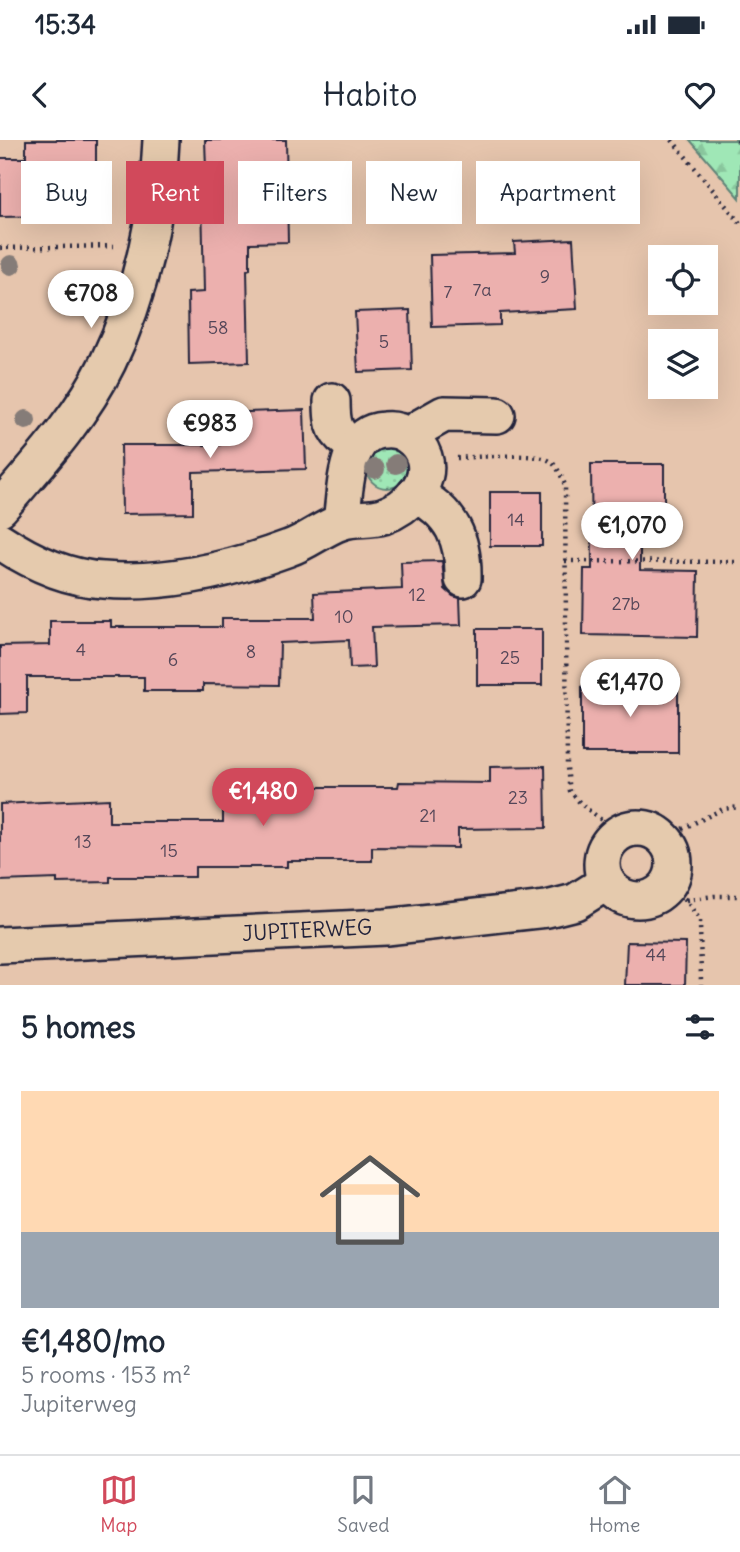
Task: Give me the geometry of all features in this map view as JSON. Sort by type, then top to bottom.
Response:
[{"type":"street","points":[[0,508],[77,412],[107,363],[127,317],[148,245],[159,182],[161,140]]},
{"type":"street","points":[[332,401],[332,424],[342,439],[356,447]]},
{"type":"street","points":[[418,449],[421,427],[444,414],[497,415]]},
{"type":"street","points":[[0,541],[27,559],[68,573],[100,580],[180,578],[224,568],[292,548],[341,521],[383,516],[411,500],[426,473],[418,449],[405,433],[386,429],[370,432],[356,447],[346,479],[341,521]]},
{"type":"street","points":[[415,494],[429,501],[450,522],[458,535],[463,557],[463,579]]},
{"type":"street","points":[[638,828],[650,830],[668,844],[673,855],[677,892],[659,893],[637,900],[615,891],[607,882],[603,858],[607,846],[615,837],[638,828]]},
{"type":"street","name":"JUPITERWEG","points":[[0,944],[386,927],[547,909],[575,902],[607,882]]},
{"type":"path","points":[[672,140],[740,223]]},
{"type":"path","points":[[0,248],[148,245]]},
{"type":"path","points":[[418,449],[546,459],[558,470],[565,485],[567,768],[570,791],[581,804],[604,822],[615,837]]},
{"type":"path","points":[[565,561],[740,562]]},
{"type":"path","points":[[668,844],[680,830],[723,809],[740,807]]},
{"type":"path","points":[[677,892],[715,896],[740,895]]},
{"type":"path","points":[[677,892],[700,920],[701,985]]},
{"type":"green space","points":[[690,140],[740,140],[740,198]]},
{"type":"green space","points":[[387,446],[402,452],[408,467],[402,482],[387,488],[372,482],[366,467],[372,452]]},
{"type":"building","points":[[26,140],[96,140],[96,161],[21,161],[21,217],[0,217],[0,158],[26,158]]},
{"type":"building","points":[[205,140],[286,140],[286,161],[238,161],[238,224],[288,224],[288,242],[250,243],[250,269],[247,270],[249,362],[189,364],[188,293],[204,292],[203,224],[224,224],[224,161],[206,161]]},
{"type":"building","points":[[573,239],[577,309],[500,313],[500,325],[432,327],[430,255],[515,253],[514,242]]},
{"type":"building","points":[[410,310],[412,370],[358,372],[355,312]]},
{"type":"building","points":[[304,410],[306,469],[193,472],[193,513],[122,514],[121,445],[220,445],[219,413]]},
{"type":"building","points":[[591,464],[664,464],[664,508],[640,508],[640,570],[698,571],[697,637],[583,635],[584,569],[592,569]]},
{"type":"building","points":[[490,492],[542,492],[542,546],[490,546]]},
{"type":"building","points":[[442,561],[445,589],[460,598],[461,625],[372,627],[374,667],[350,668],[349,640],[280,643],[279,685],[203,684],[203,691],[144,691],[144,677],[27,677],[27,713],[0,714],[0,646],[50,645],[50,621],[111,621],[111,627],[222,627],[222,618],[315,618],[314,593],[402,589],[401,562]]},
{"type":"building","points":[[477,629],[542,629],[542,685],[477,685]]},
{"type":"building","points":[[582,686],[678,686],[678,753],[582,753]]},
{"type":"building","points":[[545,766],[546,828],[458,829],[458,848],[372,847],[372,861],[287,861],[287,867],[195,867],[195,877],[110,877],[110,882],[57,883],[57,879],[0,881],[0,804],[109,799],[109,822],[223,822],[223,782],[287,782],[287,787],[398,787],[399,782],[490,783],[490,767]]},
{"type":"building","points":[[627,942],[686,943],[685,985],[625,985]]}]
